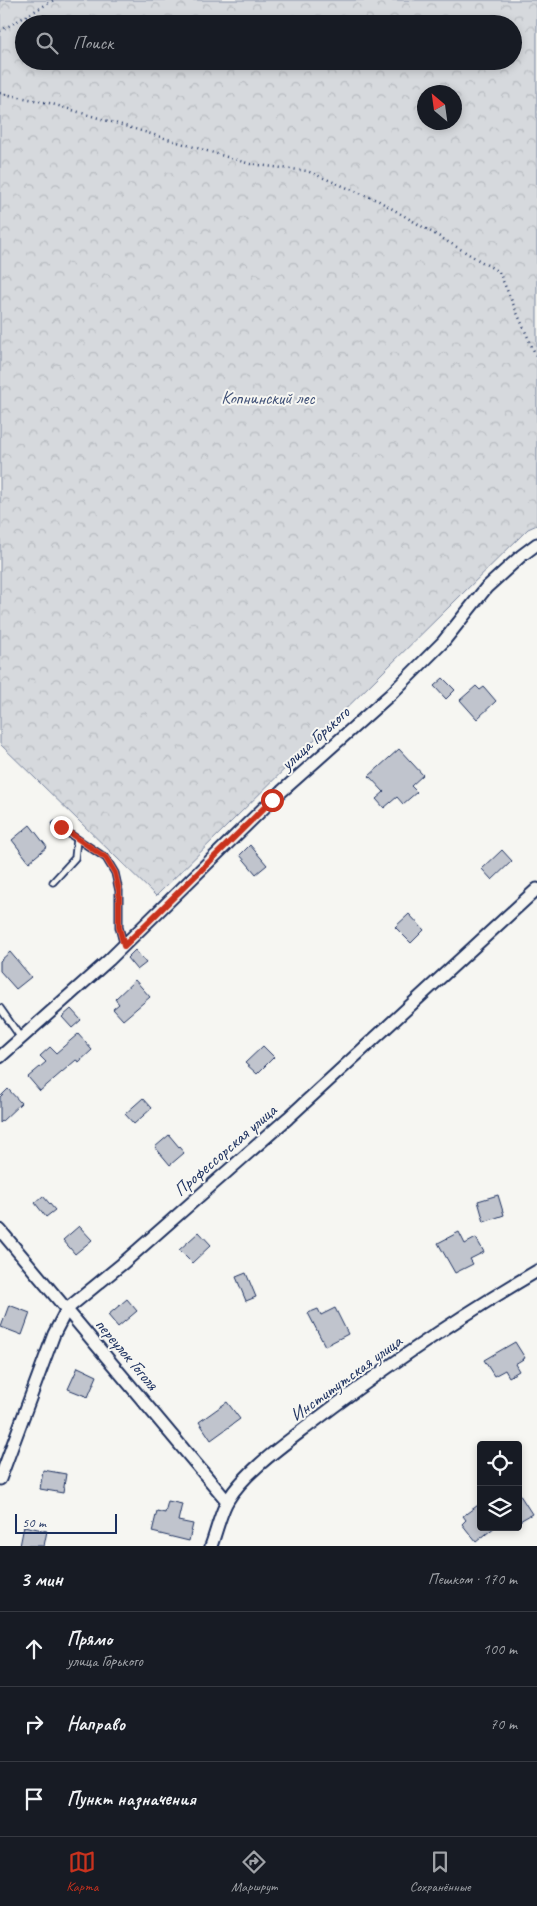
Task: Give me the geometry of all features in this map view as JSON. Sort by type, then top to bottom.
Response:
[{"type":"street","name":"улица Горького","points":[[0,1057],[124,946],[272,800],[391,694],[443,642],[486,588],[537,544]]},
{"type":"street","name":"Профессорская улица","points":[[0,1479],[54,1334],[68,1309],[281,1124],[537,889]]},
{"type":"street","name":"переулок Гоголя","points":[[0,1230],[227,1501]]},
{"type":"street","name":"Институтская улица","points":[[211,1546],[227,1501],[241,1483],[281,1446],[392,1364],[483,1303],[537,1271]]},
{"type":"lane","points":[[56,825],[106,858],[115,873],[119,891],[119,927],[124,946]]},
{"type":"lane","points":[[53,882],[74,858],[78,839]]},
{"type":"lane","points":[[0,1008],[21,1038]]},
{"type":"path","points":[[28,15],[54,0]]},
{"type":"path","points":[[0,31],[15,22]]},
{"type":"path","points":[[0,93],[49,104],[250,164],[307,171],[380,201],[499,272],[537,358]]},
{"type":"green space","name":"Копнинский лес","points":[[0,0],[537,0],[537,525],[528,529],[156,896],[0,744]]},
{"type":"building","points":[[443,678],[455,690],[446,699],[434,686]]},
{"type":"building","points":[[476,686],[480,690],[484,687],[496,701],[477,719],[460,700]]},
{"type":"building","points":[[399,749],[423,775],[411,786],[417,792],[403,804],[397,797],[384,808],[376,799],[384,792],[369,776]]},
{"type":"building","points":[[30,825],[47,847],[29,862],[12,840]]},
{"type":"building","points":[[250,845],[267,865],[256,874],[240,855]]},
{"type":"building","points":[[502,850],[512,861],[492,880],[482,869]]},
{"type":"building","points":[[409,914],[424,930],[411,943],[395,927]]},
{"type":"building","points":[[135,950],[146,963],[137,970],[127,958]]},
{"type":"building","points":[[10,952],[31,977],[16,989],[0,971],[0,961]]},
{"type":"building","points":[[135,980],[150,997],[123,1020],[113,1009],[119,1004],[115,999]]},
{"type":"building","points":[[71,1009],[81,1020],[72,1028],[62,1017]]},
{"type":"building","points":[[78,1034],[92,1050],[79,1062],[76,1060],[40,1091],[28,1077],[46,1062],[40,1056],[50,1047],[56,1053]]},
{"type":"building","points":[[263,1046],[274,1057],[257,1074],[245,1063]]},
{"type":"building","points":[[8,1089],[21,1103],[0,1123],[0,1097]]},
{"type":"building","points":[[143,1098],[152,1108],[134,1124],[125,1114]]},
{"type":"building","points":[[169,1135],[184,1153],[170,1165],[155,1147]]},
{"type":"building","points":[[498,1195],[504,1215],[484,1222],[478,1201]]},
{"type":"building","points":[[43,1196],[55,1210],[46,1217],[35,1203]]},
{"type":"building","points":[[79,1226],[92,1240],[75,1254],[63,1240]]},
{"type":"building","points":[[199,1232],[211,1245],[192,1263],[179,1250]]},
{"type":"building","points":[[459,1232],[465,1244],[476,1238],[484,1252],[470,1259],[473,1264],[455,1273],[438,1243]]},
{"type":"building","points":[[246,1273],[256,1297],[246,1301],[236,1277]]},
{"type":"building","points":[[127,1299],[137,1311],[118,1327],[108,1315]]},
{"type":"building","points":[[9,1305],[30,1313],[22,1335],[1,1327]]},
{"type":"building","points":[[335,1308],[348,1334],[325,1346],[308,1313],[318,1309],[321,1315]]},
{"type":"building","points":[[515,1342],[525,1358],[515,1364],[519,1371],[509,1377],[505,1370],[494,1376],[484,1360]]},
{"type":"building","points":[[78,1367],[97,1376],[88,1397],[68,1389]]},
{"type":"building","points":[[227,1402],[240,1419],[211,1440],[199,1422]]},
{"type":"building","points":[[43,1470],[66,1474],[63,1493],[40,1489]]},
{"type":"building","points":[[522,1498],[532,1514],[522,1520]]},
{"type":"building","points":[[168,1501],[182,1504],[178,1521],[193,1524],[189,1541],[152,1532],[157,1511],[165,1513]]},
{"type":"building","points":[[477,1506],[477,1531],[490,1531],[476,1542],[462,1524],[466,1520],[463,1516]]},
{"type":"building","points":[[24,1526],[47,1531],[44,1546],[20,1546]]},
{"type":"route","points":[[61,827],[106,858],[115,873],[119,891],[119,927],[124,946],[272,800]]}]
